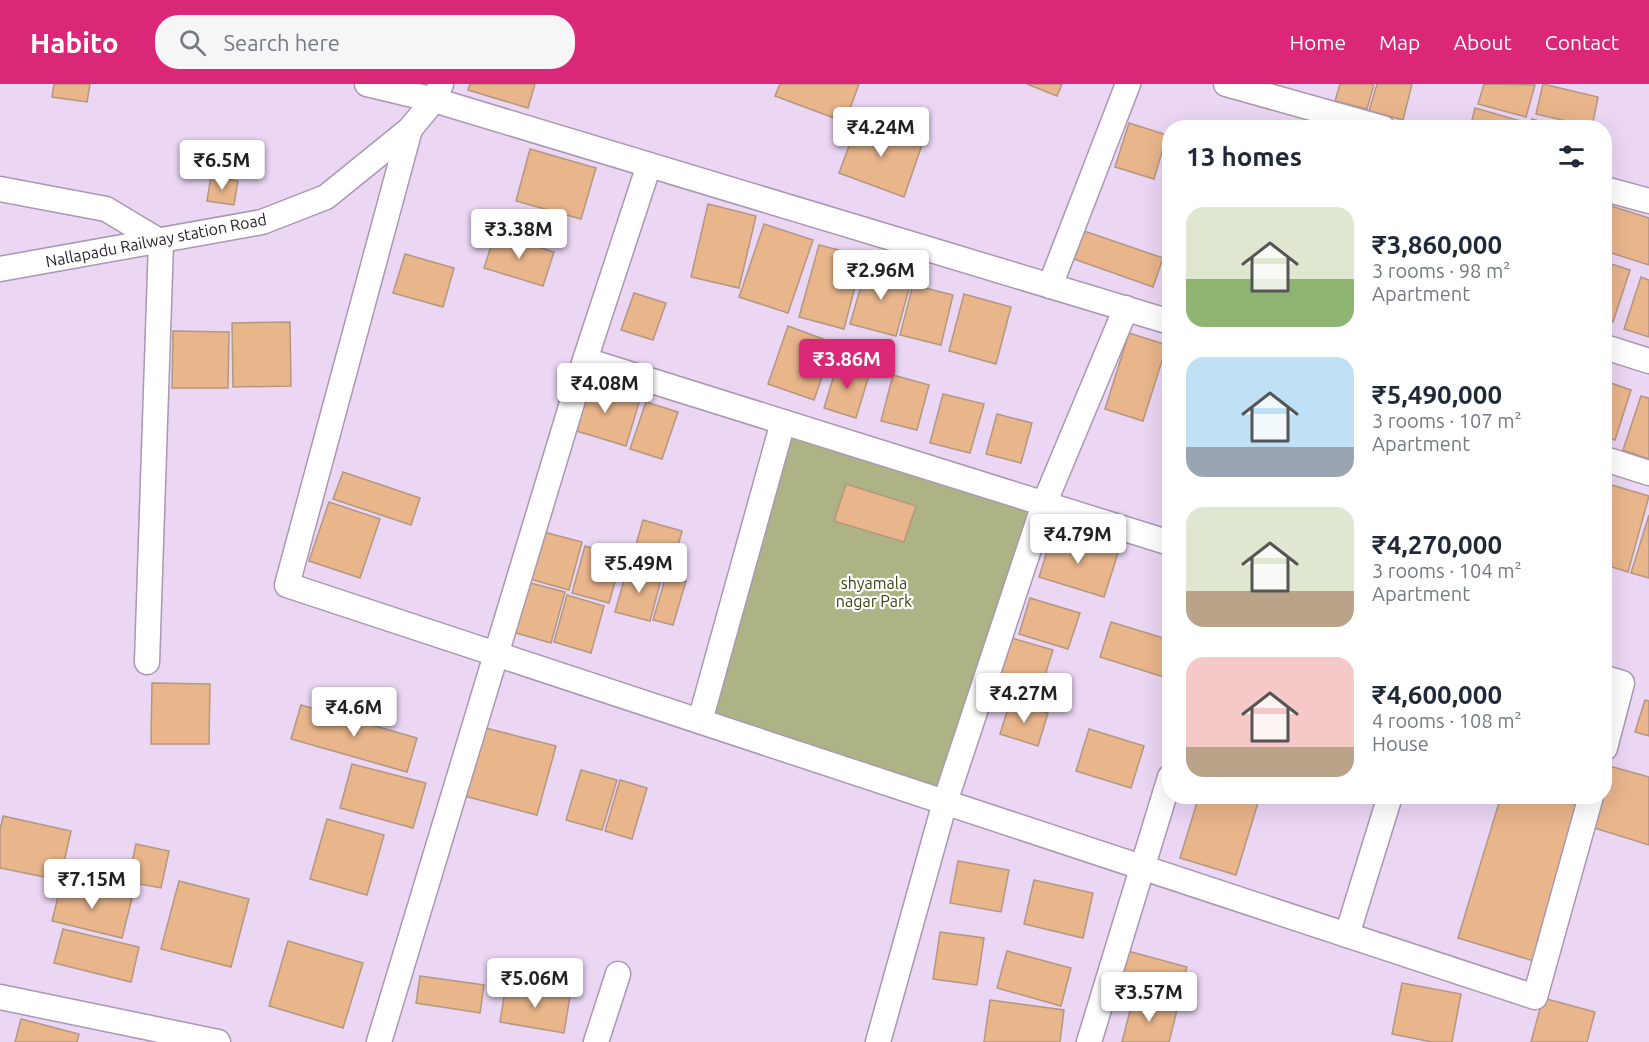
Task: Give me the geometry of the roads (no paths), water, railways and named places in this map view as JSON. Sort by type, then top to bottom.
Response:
[{"type":"street","points":[[367,84],[438,92],[649,165],[1162,320]]},
{"type":"street","points":[[1050,285],[1128,84]]},
{"type":"street","points":[[1226,84],[1354,120]]},
{"type":"street","name":"Nallapadu Railway station Road","points":[[0,269],[161,242],[262,222],[326,197],[410,129],[438,92]]},
{"type":"street","points":[[410,129],[287,585],[1535,997],[1589,804]]},
{"type":"street","points":[[378,1042],[585,360],[649,165]]},
{"type":"street","points":[[0,189],[106,208],[161,242],[147,662]]},
{"type":"street","points":[[1612,191],[1649,201]]},
{"type":"street","points":[[878,1042],[945,802],[1044,504],[1126,309]]},
{"type":"street","points":[[1612,349],[1649,361]]},
{"type":"street","points":[[585,360],[1162,541]]},
{"type":"street","points":[[700,721],[783,422]]},
{"type":"street","points":[[1612,461],[1649,473]]},
{"type":"street","points":[[1612,680],[1622,683],[1612,721]]},
{"type":"street","points":[[1089,1042],[1162,803]]},
{"type":"street","points":[[1347,935],[1388,804]]},
{"type":"street","points":[[596,1042],[618,974]]},
{"type":"street","points":[[0,997],[137,1034],[218,1042]]},
{"type":"park label","name":"shyamala nagar Park","points":[[874,592]]}]
